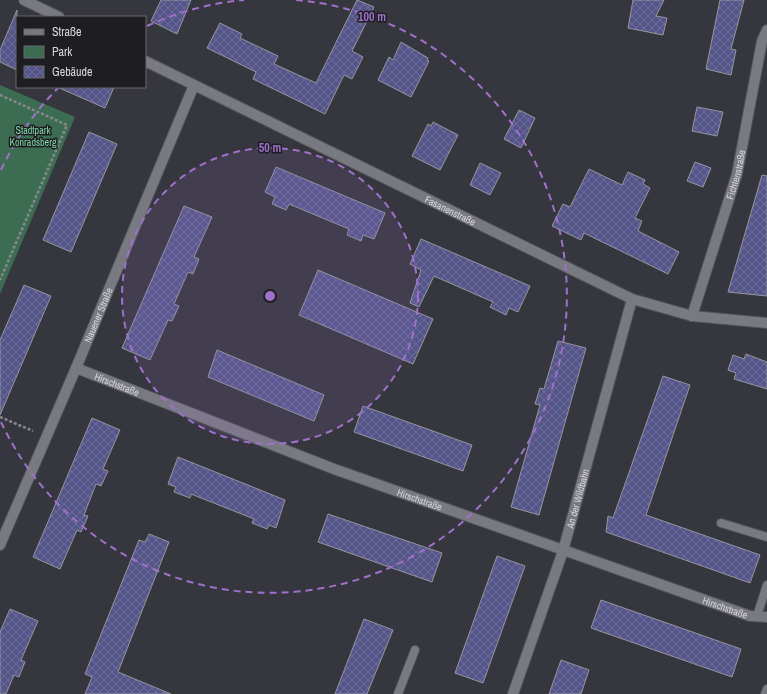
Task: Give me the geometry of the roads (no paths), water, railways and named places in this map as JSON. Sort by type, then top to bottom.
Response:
[{"type":"street","points":[[24,0],[57,16]]},
{"type":"street","name":"Fichtenstraße","points":[[692,316],[737,174],[762,42],[767,30]]},
{"type":"street","name":"Fasanenstraße","points":[[146,61],[632,299],[692,316],[767,323]]},
{"type":"street","name":"Nauener Straße","points":[[0,545],[76,368],[194,85]]},
{"type":"street","name":"An der Wildbahn","points":[[513,694],[563,551],[632,299]]},
{"type":"street","name":"Hirschstraße","points":[[76,368],[334,469],[750,616],[762,617]]},
{"type":"lane","points":[[721,523],[767,537]]},
{"type":"lane","points":[[762,617],[767,585]]},
{"type":"lane","points":[[398,694],[415,650]]},
{"type":"lane","points":[[765,694],[767,689]]},
{"type":"park label","name":"Stadtpark Konradsberg","points":[[33,136]]}]
